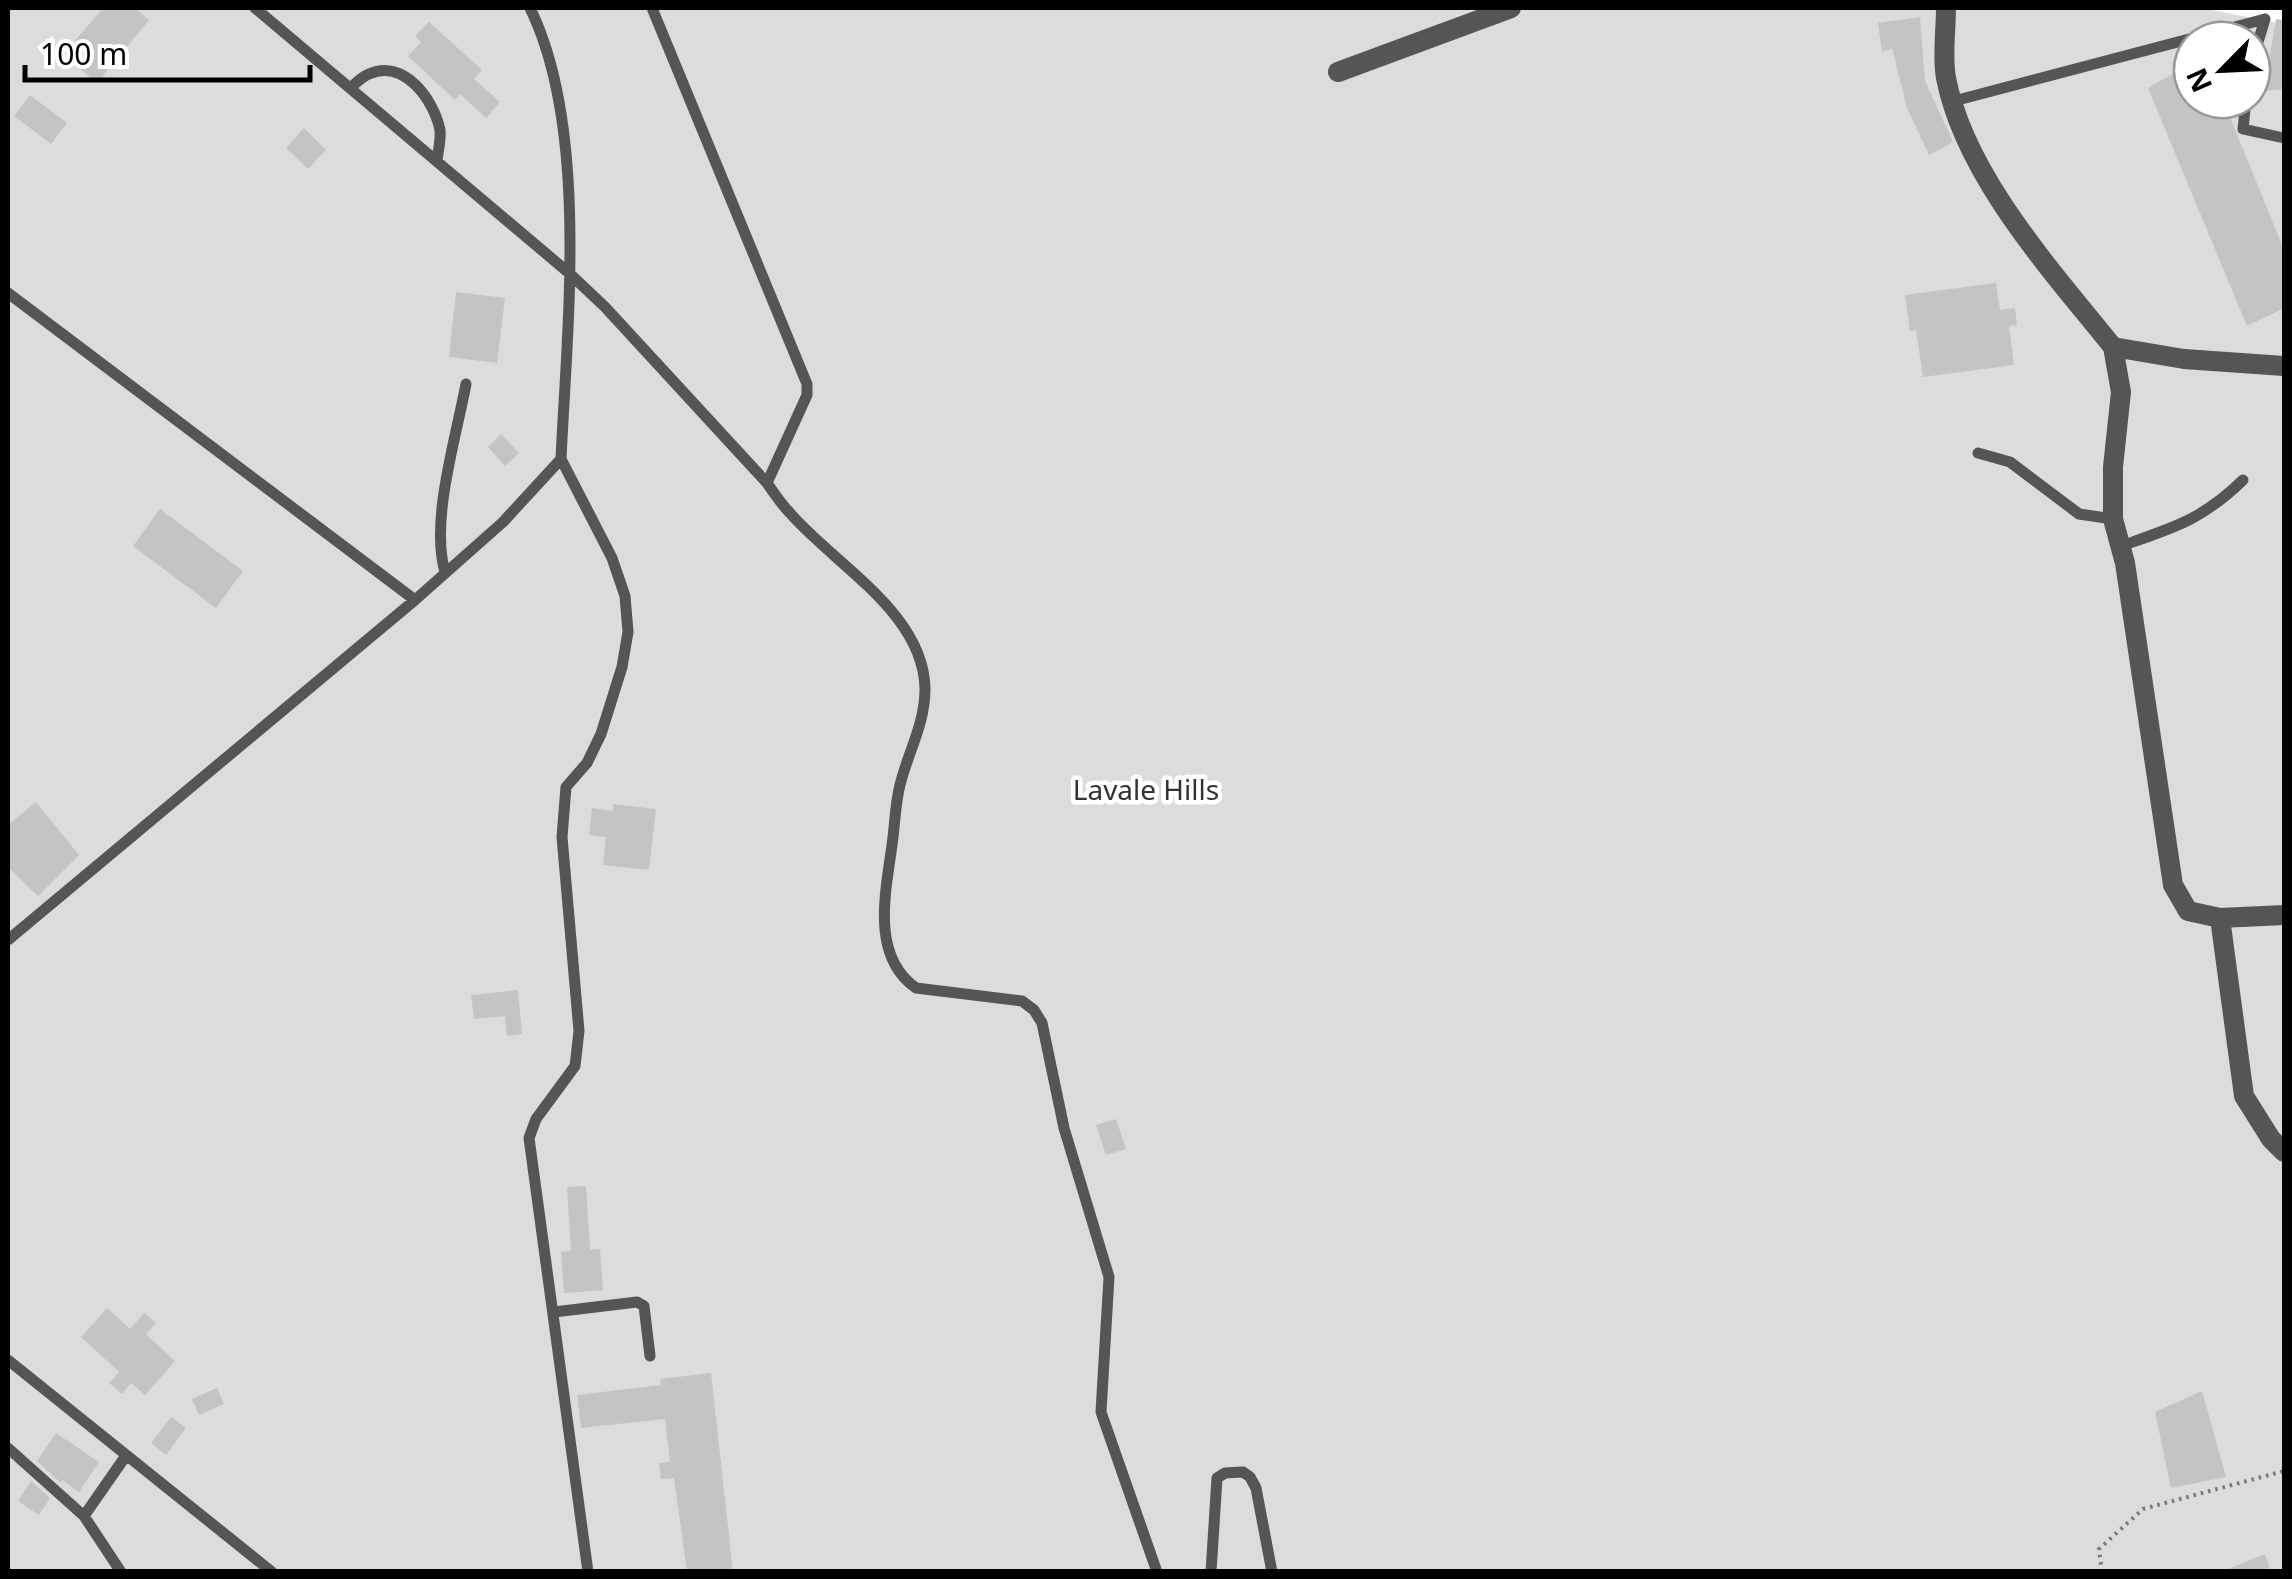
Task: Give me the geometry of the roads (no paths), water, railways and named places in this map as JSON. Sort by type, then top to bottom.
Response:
[{"type":"street","points":[[1338,72],[1512,8]]},
{"type":"street","points":[[1946,8],[1946,76],[1968,138],[2008,214],[2113,346],[2121,392],[2112,467],[2113,519],[2173,885],[2188,911],[2220,918],[2284,916]]},
{"type":"street","points":[[2113,346],[2184,359],[2284,366]]},
{"type":"street","points":[[2220,918],[2244,1096],[2284,1152]]},
{"type":"lane","points":[[255,8],[606,307],[767,482],[790,514],[850,568],[904,627],[922,658],[924,707],[900,785],[885,902],[888,951],[916,988],[1022,1001],[1042,1023],[1064,1128],[1109,1276],[1102,1412],[1158,1572]]},
{"type":"lane","points":[[530,8],[555,82],[565,145],[569,273],[561,459],[612,558],[624,596],[628,632],[622,667],[600,734],[587,763],[566,786],[562,836],[579,1031],[575,1066],[536,1119],[529,1138],[588,1572]]},
{"type":"lane","points":[[652,8],[807,384],[807,395],[767,482]]},
{"type":"lane","points":[[1954,101],[2172,43]]},
{"type":"lane","points":[[350,88],[368,74],[387,70],[405,76],[435,111],[441,135],[437,161]]},
{"type":"lane","points":[[2244,120],[2243,129],[2284,138]]},
{"type":"lane","points":[[8,293],[414,600]]},
{"type":"lane","points":[[446,572],[439,552],[440,522],[466,384]]},
{"type":"lane","points":[[1978,453],[2010,462],[2079,514],[2113,519]]},
{"type":"lane","points":[[8,940],[414,600],[503,522],[561,459]]},
{"type":"lane","points":[[2120,546],[2188,523],[2210,510],[2243,480]]},
{"type":"lane","points":[[554,1312],[638,1302],[644,1306],[650,1356]]},
{"type":"lane","points":[[8,1360],[272,1572]]},
{"type":"lane","points":[[8,1448],[84,1516],[121,1572]]},
{"type":"lane","points":[[84,1516],[125,1457]]},
{"type":"lane","points":[[1211,1572],[1218,1478],[1226,1472],[1242,1472],[1256,1488],[1272,1572]]},
{"type":"park label","name":"Lavale Hills","points":[[1146,790]]}]
